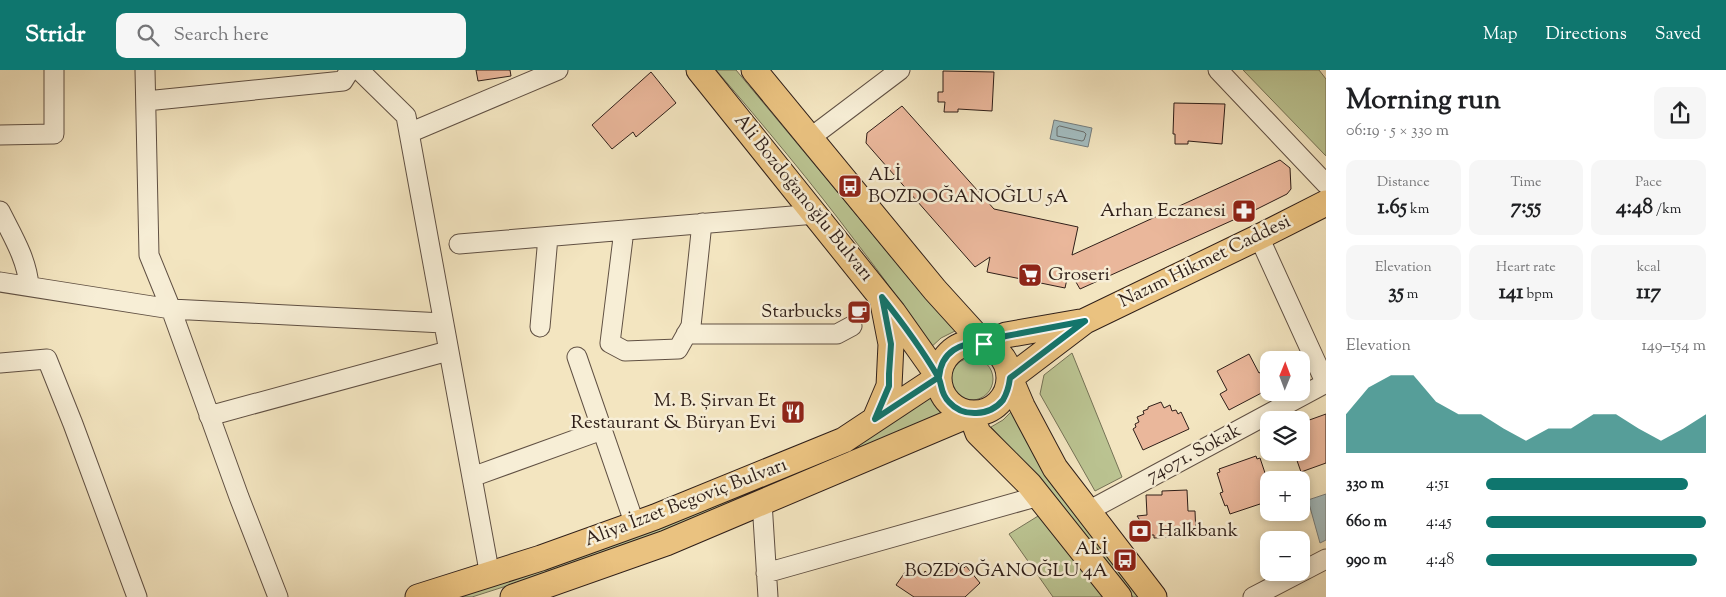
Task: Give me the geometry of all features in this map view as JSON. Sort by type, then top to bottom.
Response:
[{"type":"main road","name":"Ali Bozdoğanoğlu Bulvarı","points":[[699,70],[882,297],[939,377]]},
{"type":"main road","points":[[754,70],[935,290],[984,344]]},
{"type":"main road","name":"Nazım Hikmet Caddesi","points":[[1085,321],[1326,203]]},
{"type":"main road","points":[[875,419],[889,386],[891,344],[882,297]]},
{"type":"main road","points":[[984,344],[1006,336],[1085,321]]},
{"type":"main road","points":[[1085,321],[1010,378],[1008,390],[1003,400],[994,407],[984,412],[971,414],[950,404],[942,394],[939,377],[940,370],[944,359],[952,350],[962,344],[973,342],[995,349],[1003,357],[1008,367],[1010,378],[1022,406],[1055,468],[1154,597]]},
{"type":"main road","name":"Aliya İzzet Begoviç Bulvarı","points":[[418,597],[490,576],[635,525],[844,440],[939,377]]},
{"type":"main road","points":[[971,414],[978,433],[1029,484],[1118,597]]},
{"type":"main road","name":"Aliya İzzet Begoviç Bulvarı","points":[[513,597],[666,543],[971,414]]},
{"type":"street","points":[[0,135],[54,134],[54,70]]},
{"type":"street","points":[[146,70],[149,255],[171,309],[209,416],[278,597]]},
{"type":"street","points":[[146,101],[343,81],[350,70]]},
{"type":"street","points":[[359,70],[406,116],[490,576]]},
{"type":"street","points":[[409,133],[558,70]]},
{"type":"street","points":[[810,138],[900,70]]},
{"type":"street","points":[[1218,70],[1326,184]]},
{"type":"street","points":[[0,211],[24,261],[29,286]]},
{"type":"street","points":[[459,244],[816,214]]},
{"type":"street","points":[[624,230],[610,343],[625,351],[678,349],[691,326],[702,223]]},
{"type":"street","points":[[540,327],[548,236]]},
{"type":"street","points":[[1259,237],[1326,383]]},
{"type":"street","points":[[0,282],[171,309],[443,323]]},
{"type":"street","points":[[686,334],[836,334],[852,326]]},
{"type":"street","points":[[209,416],[448,351]]},
{"type":"street","points":[[577,357],[635,525]]},
{"type":"street","points":[[0,363],[47,360],[73,424],[137,597]]},
{"type":"street","name":"74071. Sokak","points":[[1088,511],[1326,383]]},
{"type":"street","points":[[472,477],[602,430]]},
{"type":"street","points":[[766,573],[1039,496]]},
{"type":"street","points":[[762,502],[768,597]]},
{"type":"street","points":[[1310,568],[1326,560]]},
{"type":"street","points":[[1253,597],[1284,581]]},
{"type":"green space","points":[[716,70],[736,70],[888,253],[957,330],[941,338],[929,349],[913,321],[876,268],[788,155]]},
{"type":"green space","points":[[1243,70],[1319,70],[1326,79],[1326,156]]},
{"type":"green space","points":[[1072,353],[1122,477],[1095,491],[1040,394],[1044,375]]},
{"type":"green space","points":[[972,358],[987,364],[993,379],[987,394],[972,400],[957,394],[951,379],[957,364]]},
{"type":"green space","points":[[931,394],[947,412],[613,552],[472,597],[450,597],[853,444],[905,415]]},
{"type":"green space","points":[[1012,411],[1142,597],[1133,597],[1064,510],[991,427],[1003,420]]},
{"type":"green space","points":[[1043,513],[1107,597],[1053,597],[1009,534]]},
{"type":"water","points":[[1054,120],[1092,128],[1088,147],[1050,139]]},
{"type":"water","points":[[1326,494],[1326,540],[1320,543],[1310,507],[1310,499]]},
{"type":"building","points":[[476,70],[510,70],[511,76],[478,81]]},
{"type":"building","points":[[943,71],[994,72],[992,111],[958,109],[958,112],[944,112],[945,102],[938,102],[938,92],[943,92]]},
{"type":"building","points":[[651,72],[676,103],[636,137],[633,132],[612,149],[592,125]]},
{"type":"building","points":[[1174,103],[1225,104],[1222,144],[1188,141],[1188,144],[1175,144],[1175,134],[1173,134]]},
{"type":"building","points":[[902,106],[994,209],[1078,227],[1072,255],[1280,160],[1290,168],[1291,189],[1287,194],[1251,212],[1080,289],[1069,270],[1065,288],[987,272],[990,257],[975,267],[866,143],[867,133]]},
{"type":"building","points":[[1249,354],[1260,372],[1260,394],[1229,410],[1220,394],[1227,390],[1217,371]]},
{"type":"building","points":[[1161,402],[1164,408],[1170,405],[1172,411],[1176,410],[1178,414],[1181,412],[1189,429],[1143,450],[1133,429],[1136,427],[1135,424],[1139,422],[1137,417],[1144,414],[1143,411],[1148,409],[1148,407]]},
{"type":"building","points":[[1326,414],[1326,463],[1301,471],[1297,461],[1310,461],[1310,420]]},
{"type":"building","points":[[1256,456],[1257,459],[1260,458],[1264,471],[1260,471],[1260,504],[1230,514],[1220,493],[1223,492],[1217,473],[1220,472],[1219,469]]},
{"type":"building","points":[[1187,490],[1188,511],[1195,511],[1196,536],[1154,538],[1154,535],[1150,535],[1137,516],[1147,515],[1146,495],[1162,495],[1162,491]]},
{"type":"building","points":[[959,563],[964,568],[966,566],[980,583],[965,597],[914,597],[896,585],[908,568],[923,575],[925,571],[933,578],[942,571],[946,575]]},
{"type":"place","name":"ALİ BOZDOĞANOĞLU 5A","points":[[850,186]]},
{"type":"place","name":"Arhan Eczanesi","points":[[1244,211]]},
{"type":"place","name":"Groseri","points":[[1030,275]]},
{"type":"place","name":"Starbucks","points":[[859,312]]},
{"type":"place","name":"M. B. Şirvan Et Restaurant & Büryan Evi","points":[[793,412]]},
{"type":"place","name":"Halkbank","points":[[1140,531]]},
{"type":"place","name":"ALİ BOZDOĞANOĞLU 4A","points":[[1125,560]]},
{"type":"route","points":[[984,344],[973,342],[962,344],[952,350],[944,359],[939,377],[875,419],[889,386],[891,344],[882,297],[939,377],[942,394],[950,404],[971,414],[984,412],[1003,400],[1008,390],[1010,378],[1085,321],[1006,336],[984,344]]}]
